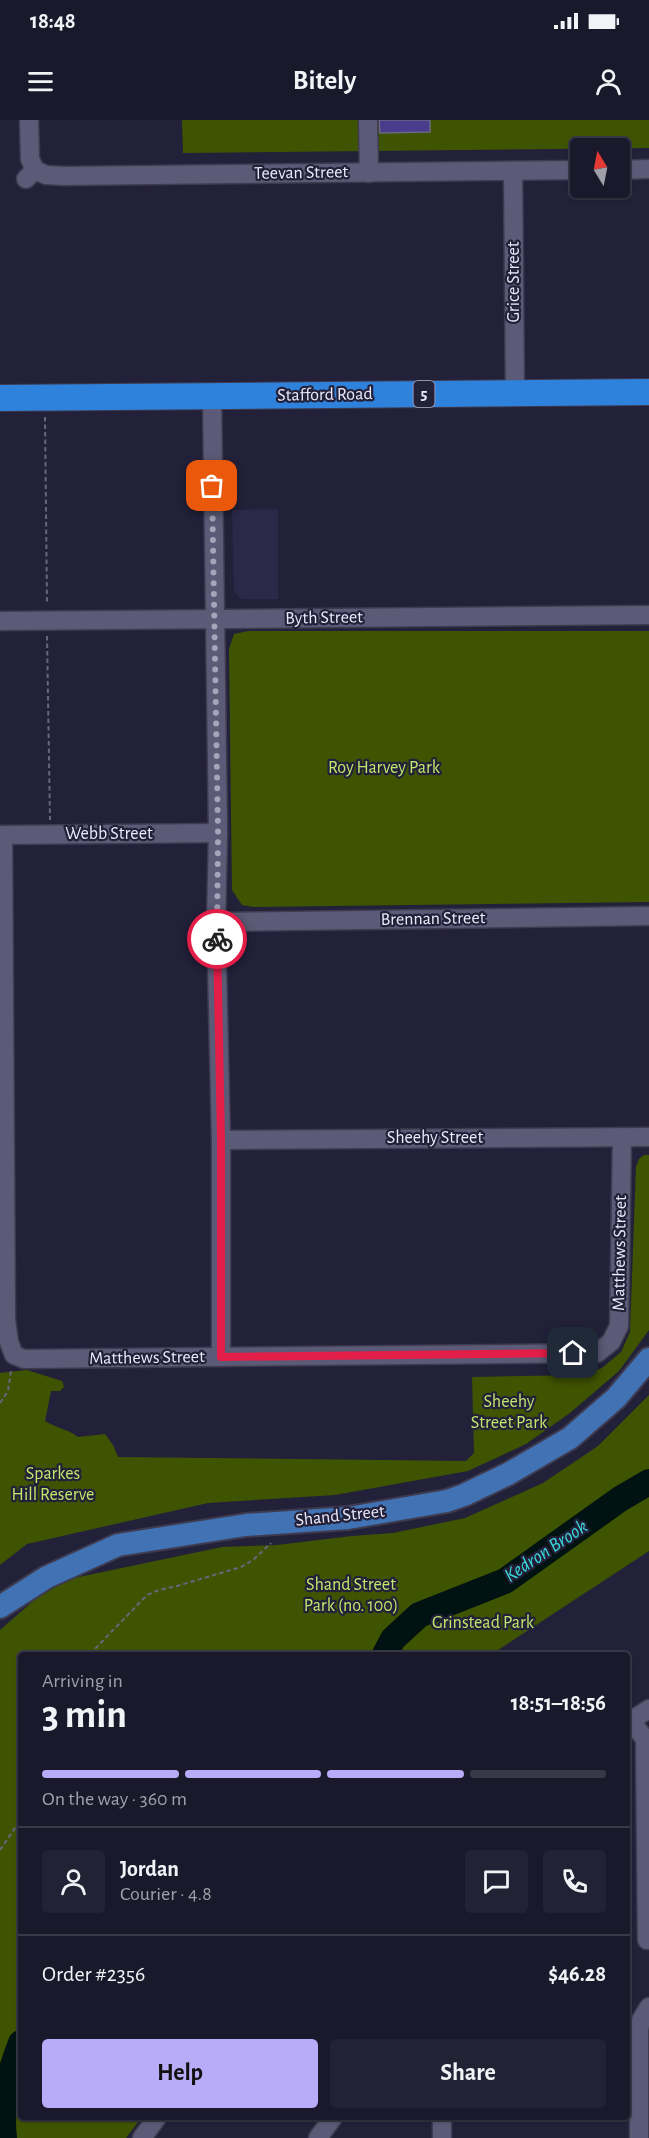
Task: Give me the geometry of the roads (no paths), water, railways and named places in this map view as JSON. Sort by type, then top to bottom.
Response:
[{"type":"highway","name":"Stafford Road","points":[[0,398],[649,392]]},
{"type":"main road","name":"Shand Street","points":[[0,1607],[47,1577],[118,1545],[224,1527],[348,1518],[447,1501],[464,1495],[508,1474],[570,1438],[616,1398],[649,1359]]},
{"type":"street","name":"Teevan Street","points":[[29,120],[31,174],[58,176],[570,170]]},
{"type":"street","points":[[368,120],[369,172]]},
{"type":"street","points":[[630,170],[649,170]]},
{"type":"street","name":"Grice Street","points":[[513,171],[515,394]]},
{"type":"street","points":[[212,396],[213,619],[218,833],[216,922],[221,1140],[221,1357]]},
{"type":"street","name":"Byth Street","points":[[0,621],[649,615]]},
{"type":"street","name":"Webb Street","points":[[1,835],[218,833]]},
{"type":"street","name":"Matthews Street","points":[[1,835],[6,1320],[9,1342],[14,1355],[24,1359],[597,1353],[610,1342],[619,1326],[622,1137]]},
{"type":"street","name":"Brennan Street","points":[[216,922],[649,916]]},
{"type":"street","name":"Sheehy Street","points":[[221,1140],[649,1137]]},
{"type":"street","points":[[630,1721],[649,1709]]},
{"type":"street","points":[[630,1723],[645,1738],[647,1940]]},
{"type":"street","points":[[639,2138],[639,2030],[641,2020],[649,2007]]},
{"type":"street","points":[[142,2138],[155,2120]]},
{"type":"street","points":[[318,2138],[331,2120]]},
{"type":"street","points":[[442,2120],[442,2138]]},
{"type":"waterway","name":"Kedron Brook","points":[[386,1652],[393,1639],[419,1615],[505,1581],[620,1499],[649,1482]]},
{"type":"waterway","name":"Kedron Brook","points":[[4,2138],[3,2114],[18,2052]]},
{"type":"park label","name":"Roy Harvey Park","points":[[384,768]]},
{"type":"park label","name":"Sheehy Street Park","points":[[509,1412]]},
{"type":"park label","name":"Sparkes Hill Reserve","points":[[53,1484]]},
{"type":"park label","name":"Shand Street Park (no. 100)","points":[[351,1595]]},
{"type":"park label","name":"Grinstead Park","points":[[483,1623]]}]
